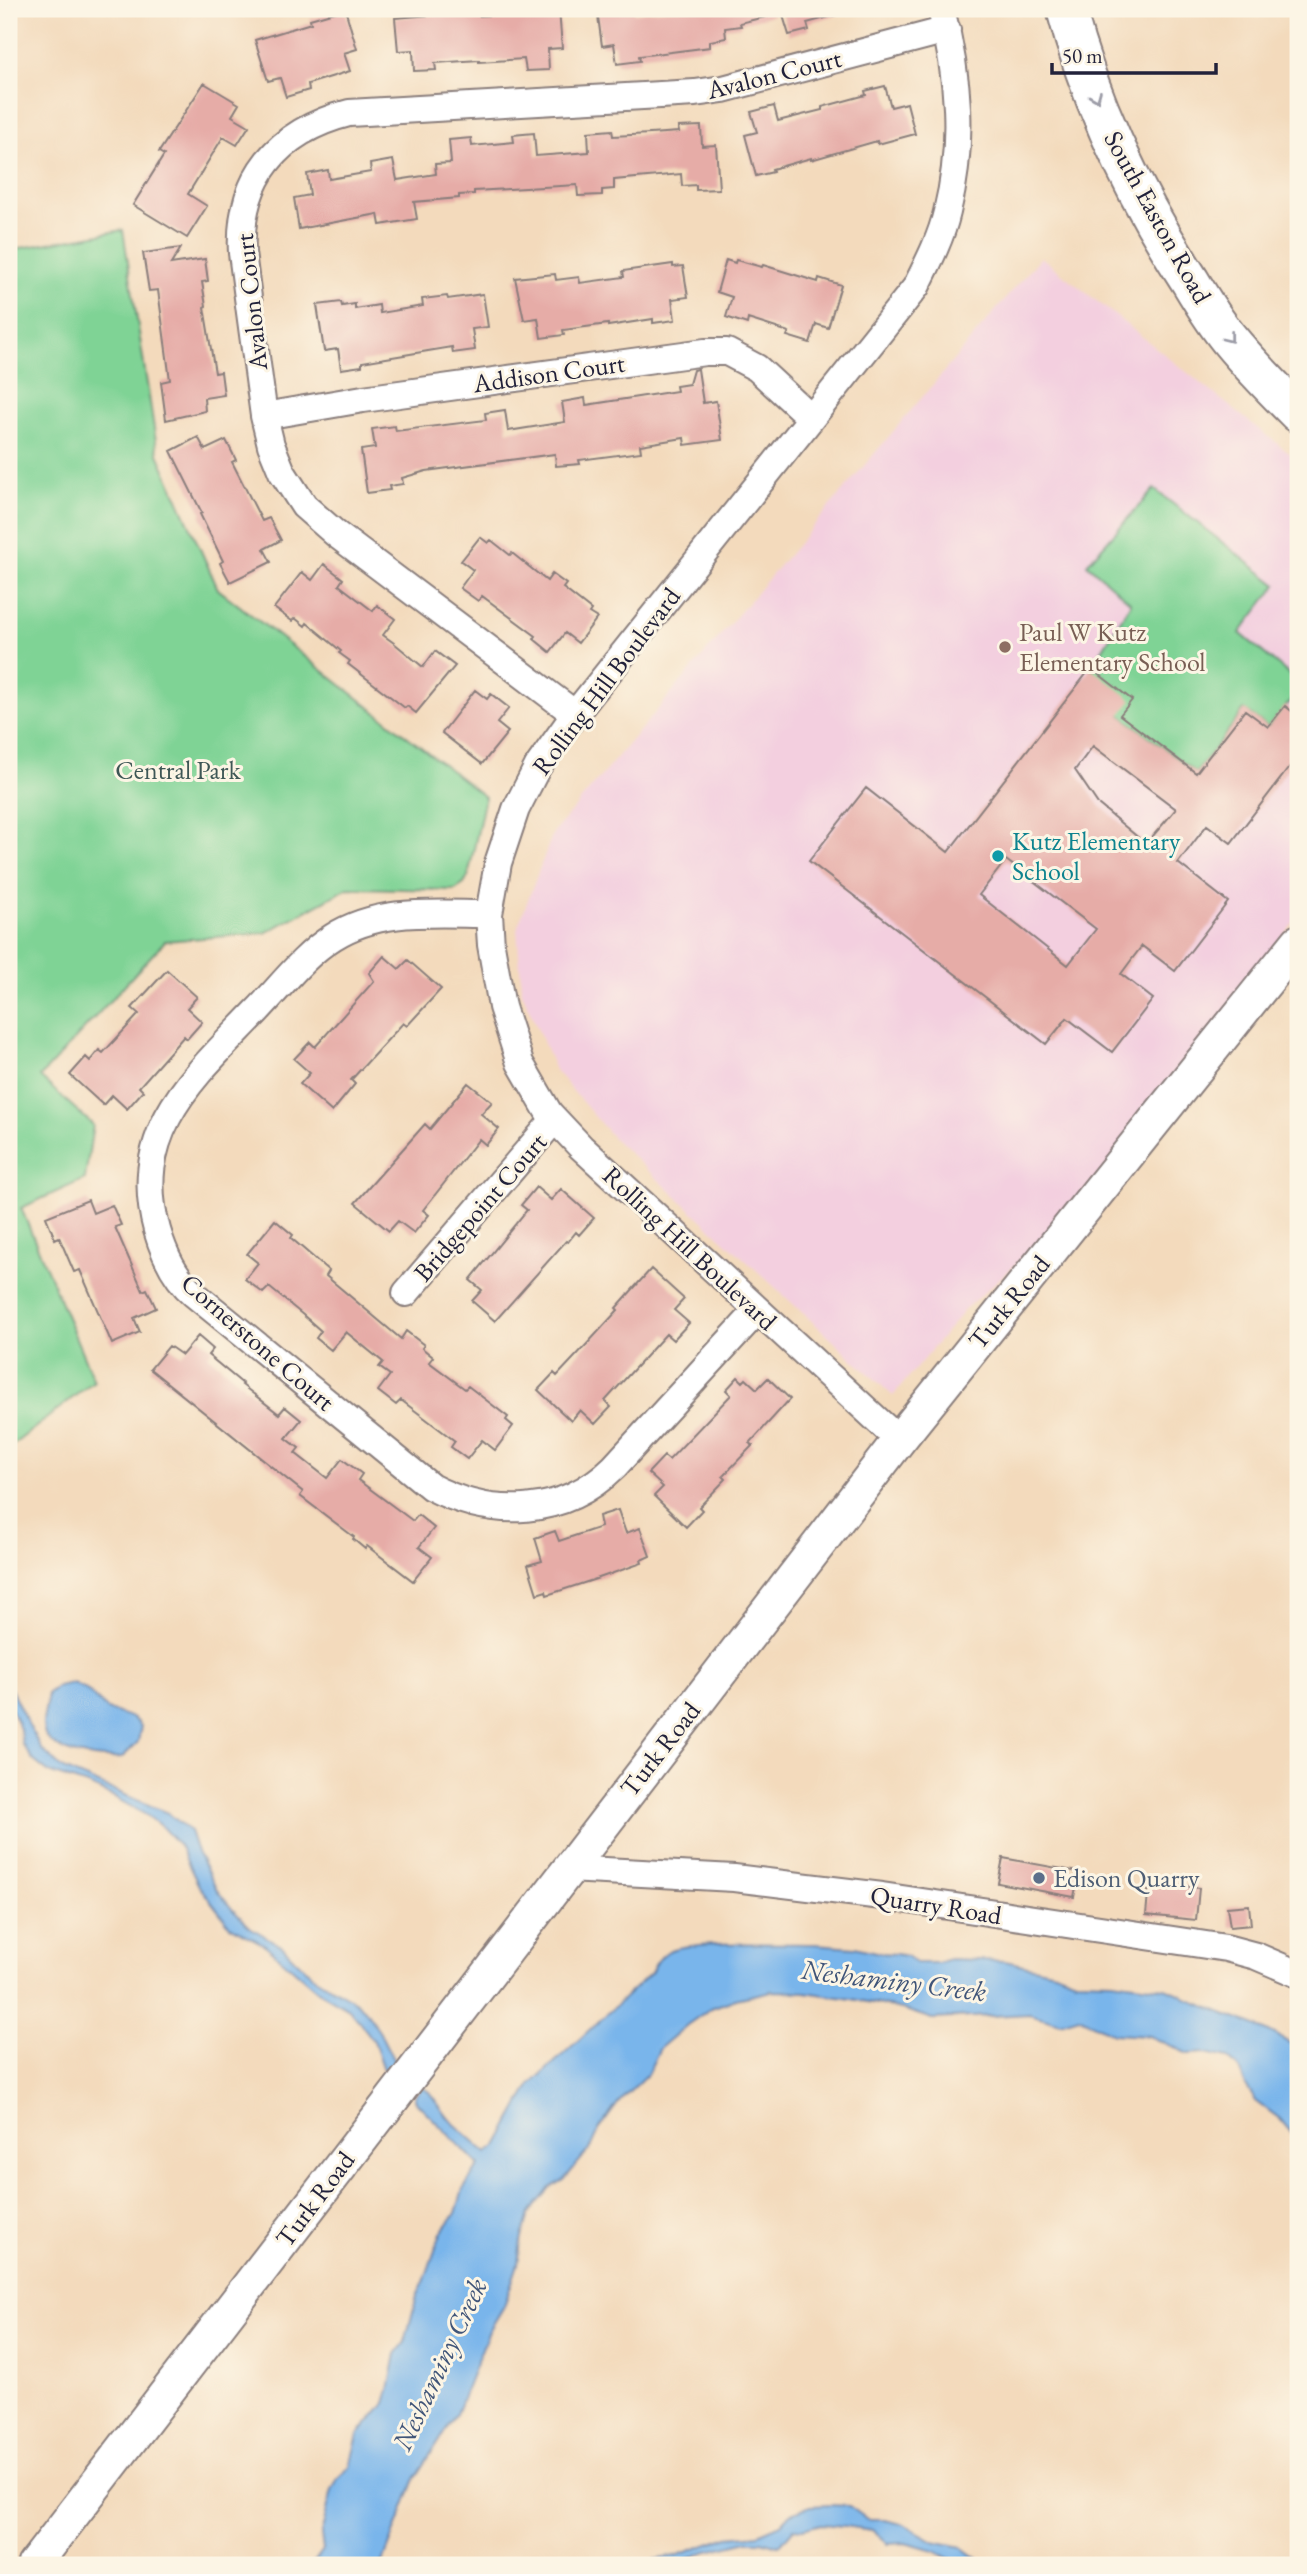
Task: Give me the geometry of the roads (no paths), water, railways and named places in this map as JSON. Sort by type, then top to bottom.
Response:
[{"type":"main road","name":"South Easton Road","points":[[1066,9],[1090,82],[1136,189],[1171,252],[1210,313],[1258,373],[1298,413]]},
{"type":"street","name":"Avalon Court","points":[[575,714],[388,574],[304,506],[282,472],[271,445],[264,416],[241,234],[253,183],[267,161],[285,142],[323,120],[349,113],[586,101],[709,91],[944,20]]},
{"type":"street","name":"Rolling Hill Boulevard","points":[[899,1440],[554,1120],[520,1063],[508,1031],[494,966],[489,914],[498,863],[516,809],[538,766],[575,714],[916,287],[936,245],[947,213],[959,132],[956,92],[944,20]]},
{"type":"street","name":"Addison Court","points":[[264,416],[363,399],[691,354],[727,352],[757,368],[811,418]]},
{"type":"street","name":"Cornerstone Court","points":[[489,914],[412,913],[366,921],[334,936],[311,954],[203,1069],[175,1102],[163,1124],[156,1140],[152,1169],[150,1193],[155,1221],[167,1258],[176,1274],[190,1291],[431,1487],[461,1501],[504,1508],[560,1502],[593,1486],[614,1467],[757,1311]]},
{"type":"street","name":"Turk Road","points":[[34,2565],[899,1440],[1298,942]]},
{"type":"street","name":"Bridgepoint Court","points":[[406,1293],[554,1120]]},
{"type":"street","name":"Quarry Road","points":[[568,1869],[734,1878],[881,1896],[1201,1944],[1256,1956],[1298,1975]]},
{"type":"water","points":[[72,1683],[87,1691],[109,1710],[131,1718],[141,1726],[138,1742],[122,1758],[101,1758],[75,1753],[53,1743],[46,1735],[43,1721],[48,1693],[58,1686]]},
{"type":"water","points":[[9,1686],[41,1749],[63,1769],[168,1813],[190,1831],[197,1852],[217,1890],[233,1910],[250,1927],[283,1947],[317,1979],[365,2010],[380,2033],[397,2069],[387,2078],[374,2041],[349,2009],[318,1991],[265,1945],[230,1926],[199,1886],[179,1845],[162,1827],[112,1796],[48,1772],[33,1760],[22,1744],[20,1729],[9,1704]]},
{"type":"water","name":"Neshaminy Creek","points":[[714,1944],[814,1944],[855,1947],[907,1956],[916,1963],[938,1963],[949,1959],[1005,1961],[1055,1972],[1076,1980],[1112,1981],[1165,1988],[1183,1995],[1298,2047],[1298,2141],[1280,2119],[1256,2101],[1239,2069],[1228,2058],[1206,2053],[1188,2054],[1149,2036],[1113,2034],[1079,2017],[1060,2023],[1030,2014],[932,2019],[902,2009],[852,1999],[805,1992],[772,1991],[711,2008],[660,2048],[647,2075],[619,2102],[600,2128],[592,2146],[564,2180],[550,2188],[529,2214],[518,2264],[504,2306],[489,2331],[456,2414],[415,2479],[382,2565],[312,2565],[323,2550],[321,2534],[332,2490],[350,2466],[358,2435],[385,2403],[396,2354],[405,2342],[417,2296],[441,2233],[456,2213],[463,2190],[479,2165],[417,2103],[414,2097],[422,2087],[429,2092],[450,2120],[487,2153],[497,2146],[531,2084],[651,1973],[659,1959],[667,1952],[677,1948]]},
{"type":"water","points":[[810,2506],[849,2506],[867,2519],[902,2523],[934,2541],[962,2547],[986,2565],[962,2565],[934,2551],[905,2543],[888,2544],[872,2530],[821,2524],[803,2529],[794,2528],[779,2546],[748,2541],[704,2552],[674,2565],[626,2565],[675,2556],[728,2537],[758,2534],[781,2524],[791,2513]]},
{"type":"place","name":"Paul W Kutz Elementary School","points":[[1005,647]]},
{"type":"place","name":"Kutz Elementary School","points":[[998,856]]},
{"type":"place","name":"Edison Quarry","points":[[1039,1878]]},
{"type":"park label","name":"Central Park","points":[[178,770]]}]
